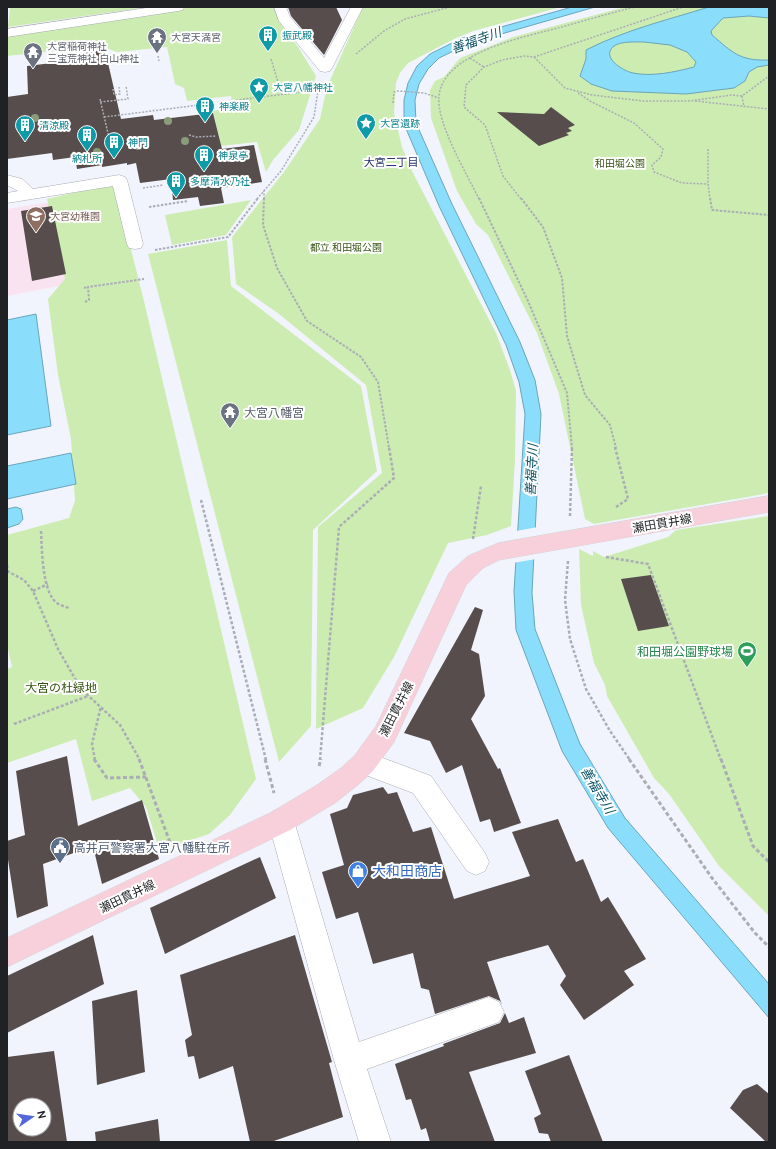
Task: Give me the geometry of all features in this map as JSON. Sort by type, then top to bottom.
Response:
[{"type":"main road","name":"瀬田貫井線","points":[[7,953],[281,821],[326,794],[364,763],[385,734],[397,711],[457,579],[469,566],[480,558],[498,552],[769,504]]},
{"type":"street","points":[[7,33],[178,7]]},
{"type":"street","points":[[280,7],[284,18],[325,68],[357,7]]},
{"type":"street","points":[[7,180],[13,180],[29,194]]},
{"type":"street","points":[[7,198],[119,180],[135,244]]},
{"type":"street","points":[[364,763],[422,784],[476,862]]},
{"type":"street","points":[[281,821],[349,1060],[375,1142]]},
{"type":"street","points":[[349,1060],[489,1012]]},
{"type":"path","points":[[353,57],[384,31],[405,19],[450,7]]},
{"type":"path","points":[[636,7],[513,40],[483,51],[470,58],[450,73],[441,86],[439,98],[440,112],[447,132],[528,301],[567,393],[573,456],[565,540],[565,600],[570,639],[586,689],[610,731],[707,871],[755,933],[769,947]]},
{"type":"path","points":[[615,508],[628,499],[610,425],[585,394],[567,336],[562,278],[543,228],[503,176],[485,125],[464,107],[466,85],[484,67],[512,58],[524,56],[534,57],[564,48],[606,32],[683,7]]},
{"type":"path","points":[[158,56],[159,60]]},
{"type":"path","points":[[534,57],[565,88],[592,96],[643,101],[690,101],[769,109]]},
{"type":"path","points":[[470,58],[484,67]]},
{"type":"path","points":[[271,59],[282,95]]},
{"type":"path","points":[[690,101],[732,95],[742,96],[769,76]]},
{"type":"path","points":[[151,250],[228,237],[264,190],[281,171],[314,117],[318,90],[324,84]]},
{"type":"path","points":[[113,155],[100,101],[128,99],[126,86]]},
{"type":"path","points":[[113,89],[114,95],[120,94],[119,87]]},
{"type":"path","points":[[229,101],[318,90]]},
{"type":"path","points":[[393,103],[394,92],[398,91],[424,93],[439,98]]},
{"type":"path","points":[[577,92],[590,101],[634,123],[663,149],[661,157],[652,166],[654,172],[682,183],[708,184]]},
{"type":"path","points":[[742,96],[744,107]]},
{"type":"path","points":[[104,117],[215,103]]},
{"type":"path","points":[[188,136],[216,136]]},
{"type":"path","points":[[708,149],[708,184],[712,210],[769,215]]},
{"type":"path","points":[[264,190],[263,225],[277,268],[307,321],[361,357],[378,382],[394,478],[339,527],[321,757],[318,768]]},
{"type":"path","points":[[127,211],[188,201]]},
{"type":"path","points":[[84,288],[144,279]]},
{"type":"path","points":[[85,302],[89,300],[88,287]]},
{"type":"path","points":[[469,566],[481,486]]},
{"type":"path","points":[[201,500],[269,772]]},
{"type":"path","points":[[42,531],[43,556],[52,598],[59,604],[69,608]]},
{"type":"path","points":[[565,540],[604,557],[648,564],[753,846],[769,862]]},
{"type":"path","points":[[7,565],[8,571],[24,580],[33,591],[58,649],[81,689],[120,725],[138,755],[174,852],[182,869]]},
{"type":"path","points":[[33,591],[48,584]]},
{"type":"path","points":[[14,724],[89,696]]},
{"type":"path","points":[[100,706],[97,727],[91,741],[93,756],[98,768],[107,778],[146,777]]},
{"type":"shaded area","name":"大宮幼稚園","points":[[57,201],[74,283],[7,296],[7,209]]},
{"type":"green space","points":[[10,7],[148,7],[8,27]]},
{"type":"green space","points":[[190,7],[273,7],[283,27],[298,47],[316,76],[299,130],[273,160],[266,172],[257,142],[221,146],[213,111],[233,108],[231,96],[187,101],[184,88],[175,84],[167,47],[117,52],[101,46],[7,56],[7,35]]},
{"type":"green space","name":"都立 和田堀公園","points":[[363,7],[561,7],[473,31],[454,39],[408,63],[400,73],[396,83],[394,113],[402,147],[413,173],[496,333],[516,391],[515,460],[511,526],[487,535],[448,543],[394,657],[363,708],[316,729],[318,527],[382,473],[366,385],[279,314],[236,284],[232,237],[284,172],[320,119],[327,87]]},
{"type":"green space","name":"和田堀公園","points":[[625,7],[769,7],[769,493],[594,524],[585,519],[559,394],[537,333],[488,235],[476,224],[457,191],[431,118],[430,90],[435,81],[444,77],[460,58],[513,37]]},
{"type":"green space","name":"大宮の杜緑地","points":[[115,186],[143,297],[256,779],[230,815],[209,834],[176,845],[173,841],[173,844],[159,849],[146,807],[130,788],[92,801],[76,739],[7,763],[7,669],[12,667],[7,645],[7,535],[69,518],[75,501],[71,439],[58,375],[48,299],[65,279],[47,199],[94,188]]},
{"type":"green space","points":[[251,200],[226,235],[172,245],[165,215]]},
{"type":"green space","points":[[227,240],[231,286],[361,386],[377,471],[313,530],[311,726],[279,762],[148,254]]},
{"type":"green space","points":[[769,516],[769,916],[719,866],[669,794],[654,778],[607,696],[605,685],[594,663],[581,605],[579,549],[593,556],[593,551],[604,557],[668,537],[676,530]]},
{"type":"water","name":"善福寺川","points":[[572,7],[595,7],[470,43],[439,58],[428,69],[419,84],[415,100],[416,123],[452,204],[520,342],[535,380],[541,414],[532,593],[535,629],[580,744],[625,818],[769,984],[769,1018],[608,828],[562,751],[516,630],[514,591],[525,414],[519,382],[506,345],[439,206],[404,124],[404,100],[408,83],[417,66],[430,54],[462,38]]},
{"type":"water","points":[[709,7],[769,7],[769,18],[749,16],[723,18],[711,31],[712,35],[738,55],[751,59],[769,60],[769,65],[757,67],[749,72],[745,81],[734,88],[686,94],[612,91],[591,84],[580,76],[586,59],[586,50],[631,31]],"holes":[[[644,42],[670,45],[687,52],[696,62],[694,67],[664,73],[640,74],[629,72],[614,63],[610,55],[610,50],[617,44]]]},
{"type":"water","points":[[36,314],[51,426],[7,435],[7,320]]},
{"type":"water","points":[[71,453],[76,484],[7,499],[7,466]]},
{"type":"water","points":[[16,507],[21,509],[23,519],[19,524],[7,528],[7,509]]},
{"type":"pier","points":[[538,527],[536,559],[513,563],[516,531]]},
{"type":"building","points":[[288,7],[336,7],[342,20],[324,55],[291,16]]},
{"type":"building","points":[[105,50],[121,119],[153,115],[154,120],[213,113],[222,149],[254,145],[262,182],[221,188],[224,203],[200,206],[198,197],[173,200],[171,179],[140,183],[136,163],[102,167],[102,165],[77,169],[75,157],[53,160],[52,153],[7,159],[7,97],[28,94],[27,66],[69,61],[68,55]]},
{"type":"building","points":[[551,107],[575,125],[568,128],[572,131],[566,133],[569,135],[539,146],[497,112],[544,114]]},
{"type":"building","points":[[52,206],[66,274],[32,281],[21,211]]},
{"type":"building","points":[[651,575],[669,626],[638,631],[621,579]]},
{"type":"building","points":[[475,607],[483,610],[471,650],[479,654],[485,696],[471,719],[498,769],[500,768],[521,823],[494,832],[490,819],[480,822],[462,765],[446,773],[430,741],[404,733]]},
{"type":"building","points":[[67,756],[78,826],[142,800],[159,859],[102,884],[93,846],[43,864],[48,906],[17,918],[7,853],[7,841],[25,835],[16,771]]},
{"type":"building","points":[[383,787],[388,794],[397,792],[413,832],[431,827],[454,899],[530,876],[512,832],[558,819],[576,862],[583,859],[601,902],[608,897],[646,959],[624,971],[634,985],[584,1020],[560,985],[566,976],[548,945],[487,962],[502,1005],[500,1001],[489,996],[435,1014],[429,990],[421,988],[413,953],[373,964],[358,912],[336,919],[322,872],[344,865],[330,814],[347,808],[353,795]]},
{"type":"building","points":[[260,857],[276,898],[165,954],[150,908]]},
{"type":"building","points":[[93,935],[104,984],[7,1033],[7,976]]},
{"type":"building","points":[[295,935],[332,1062],[329,1063],[343,1117],[271,1142],[250,1142],[233,1066],[199,1079],[194,1056],[188,1057],[185,1040],[192,1035],[180,975]]},
{"type":"building","points":[[137,990],[145,1072],[97,1085],[92,1001]]},
{"type":"building","points":[[505,1013],[509,1023],[524,1017],[536,1053],[469,1072],[495,1142],[430,1142],[426,1128],[421,1130],[411,1099],[406,1100],[395,1064],[500,1023]]},
{"type":"building","points":[[54,1051],[67,1142],[7,1142],[7,1057]]},
{"type":"building","points":[[569,1055],[603,1142],[551,1142],[548,1134],[539,1133],[534,1118],[541,1114],[525,1071]]},
{"type":"building","points":[[757,1084],[769,1094],[769,1142],[766,1142],[730,1108],[743,1090]]},
{"type":"building","points":[[158,1119],[160,1142],[96,1142],[95,1132]]},
{"type":"place","name":"振武殿","points":[[268,52]]},
{"type":"place","name":"大宮天満宮","points":[[157,54]]},
{"type":"place","name":"大宮稲荷神社 三宝荒神社 白山神社","points":[[33,69]]},
{"type":"place","name":"大宮八幡神社","points":[[259,104]]},
{"type":"place","name":"神楽殿","points":[[205,123]]},
{"type":"place","name":"大宮遺跡","points":[[366,140]]},
{"type":"place","name":"清涼殿","points":[[25,142]]},
{"type":"place","name":"納札所","points":[[87,152]]},
{"type":"place","name":"神門","points":[[114,159]]},
{"type":"place","name":"神泉亭","points":[[204,172]]},
{"type":"place","name":"多摩清水乃社","points":[[176,198]]},
{"type":"place","name":"大宮幼稚園","points":[[36,233]]},
{"type":"place","name":"大宮八幡宮","points":[[230,429]]},
{"type":"place","name":"和田堀公園野球場","points":[[747,668]]},
{"type":"place","name":"高井戸警察署大宮八幡駐在所","points":[[60,864]]},
{"type":"place","name":"大和田商店","points":[[358,888]]},
{"type":"district","name":"大宮二丁目","points":[[391,162]]}]
